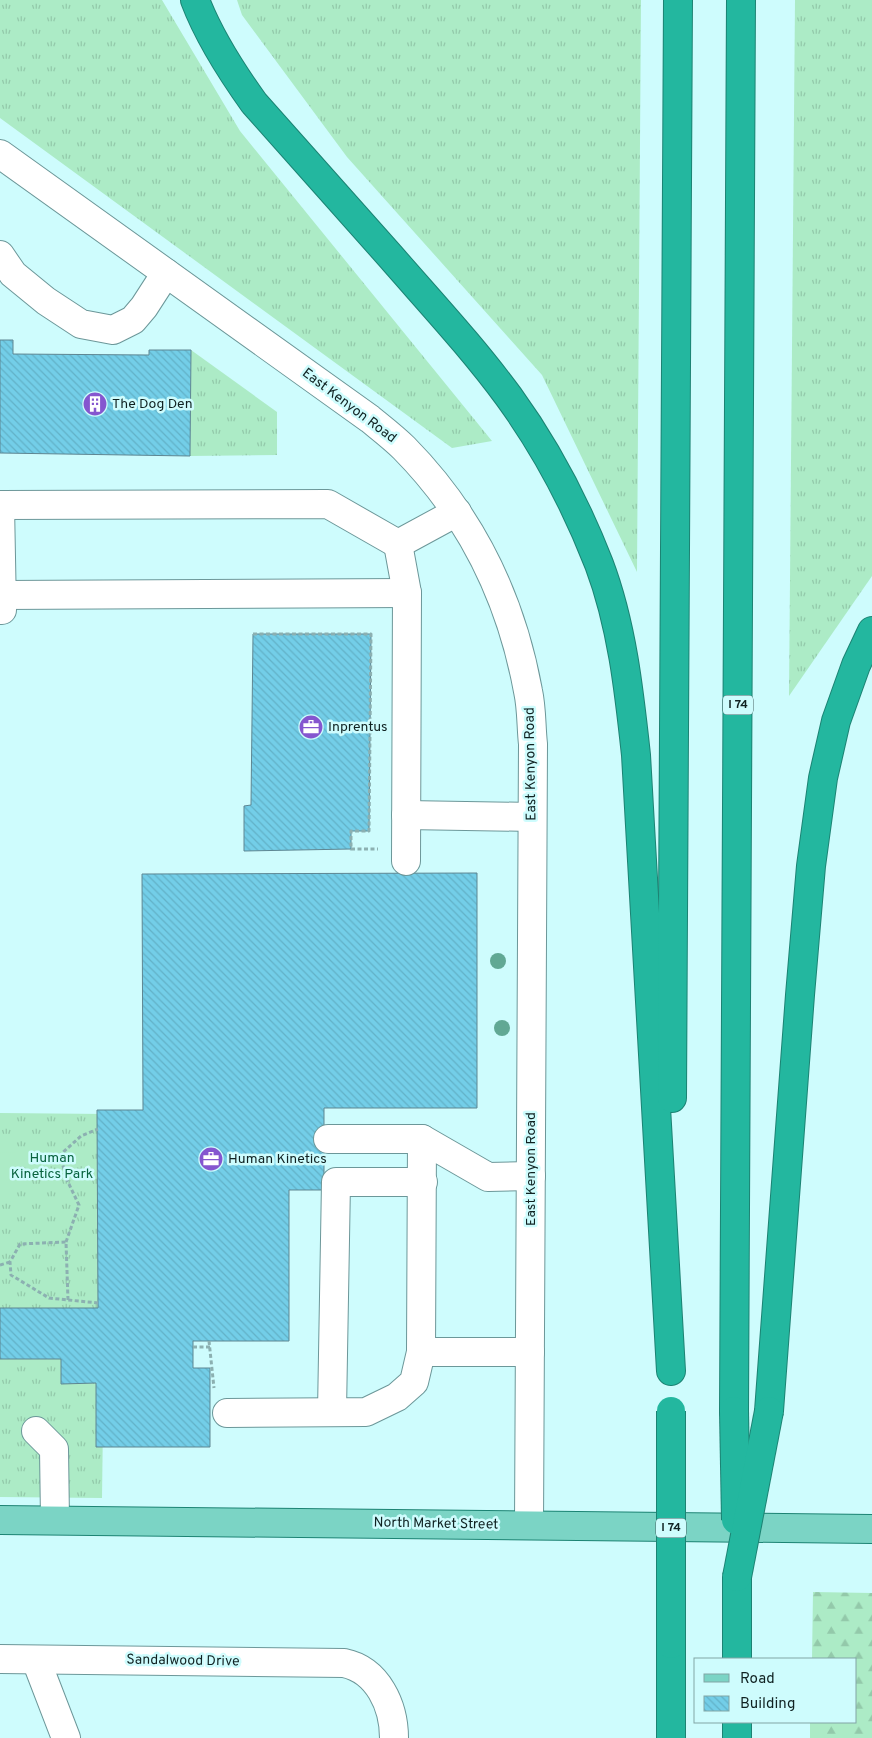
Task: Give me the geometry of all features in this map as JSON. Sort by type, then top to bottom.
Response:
[{"type":"highway","points":[[195,0],[200,13],[235,76],[254,103],[459,334],[509,398],[553,466],[578,515],[599,566],[616,619],[629,691],[636,755],[671,1371]]},
{"type":"highway","name":"I 74","points":[[671,1738],[678,0]]},
{"type":"highway","name":"I 74","points":[[737,1652],[734,1411],[741,0]]},
{"type":"highway","points":[[737,1577],[769,1411],[800,995],[812,856],[823,778],[836,721],[856,666],[872,631]]},
{"type":"highway","points":[[737,1723],[737,1738]]},
{"type":"main road","name":"North Market Street","points":[[0,1520],[872,1529]]},
{"type":"street","name":"East Kenyon Road","points":[[4,166],[166,273],[370,419],[404,448],[446,496],[471,534],[499,588],[519,648],[530,702],[533,744],[529,1525]]},
{"type":"street","points":[[0,255],[13,274],[46,301],[81,324],[113,330],[133,320],[144,307],[166,273]]},
{"type":"street","points":[[406,855],[407,593],[398,544],[328,504],[0,505],[1,603],[407,593]]},
{"type":"street","points":[[398,544],[456,512]]},
{"type":"street","points":[[406,815],[532,817]]},
{"type":"street","points":[[328,1139],[422,1139],[488,1177],[530,1176]]},
{"type":"street","points":[[226,1413],[366,1412],[397,1396],[414,1382],[421,1352],[422,1139]]},
{"type":"street","points":[[332,1412],[336,1182],[423,1182]]},
{"type":"street","points":[[421,1352],[530,1352]]},
{"type":"street","points":[[36,1432],[54,1449],[55,1520]]},
{"type":"street","name":"Sandalwood Drive","points":[[0,1659],[344,1663],[355,1665],[372,1679],[385,1696],[392,1712],[394,1738]]},
{"type":"street","points":[[36,1660],[66,1738]]},
{"type":"path","points":[[253,634],[371,634],[369,832],[351,831],[350,849],[406,855]]},
{"type":"path","points":[[68,1300],[66,1242],[79,1205],[67,1180],[60,1155],[81,1136],[98,1128]]},
{"type":"path","points":[[66,1242],[20,1244],[10,1262],[11,1276],[49,1298],[98,1303]]},
{"type":"path","points":[[0,1265],[10,1262]]},
{"type":"path","points":[[209,1341],[216,1413],[226,1413]]},
{"type":"path","points":[[193,1347],[210,1347]]},
{"type":"green space","points":[[0,0],[162,0],[240,131],[492,441],[452,448],[0,118]]},
{"type":"green space","points":[[237,0],[641,0],[637,572],[542,375],[347,157],[242,15]]},
{"type":"green space","points":[[795,0],[872,0],[872,576],[789,696]]},
{"type":"green space","points":[[191,350],[277,412],[277,455],[190,456]]},
{"type":"green space","name":"Human Kinetics Park","points":[[0,1113],[107,1114],[102,1498],[0,1497]]},
{"type":"green space","points":[[0,1152],[15,1153],[15,1202],[0,1201]]},
{"type":"green space","points":[[813,1592],[872,1593],[872,1738],[810,1738],[810,1723],[857,1723],[857,1658],[812,1658]]},
{"type":"building","name":"The Dog Den","points":[[0,340],[13,340],[13,354],[149,355],[149,350],[191,350],[190,456],[0,453]]},
{"type":"building","name":"Inprentus","points":[[253,634],[371,634],[369,831],[351,831],[351,849],[244,851],[244,806],[251,805]]},
{"type":"building","name":"Human Kinetics","points":[[477,873],[477,1108],[324,1108],[324,1190],[289,1190],[289,1341],[193,1341],[193,1368],[210,1368],[210,1447],[96,1447],[96,1383],[61,1384],[61,1359],[0,1359],[0,1308],[98,1308],[97,1110],[143,1110],[142,874]]},
{"type":"place","name":"The Dog Den","points":[[95,404]]},
{"type":"place","name":"Inprentus","points":[[311,727]]},
{"type":"place","name":"Human Kinetics","points":[[211,1159]]}]
